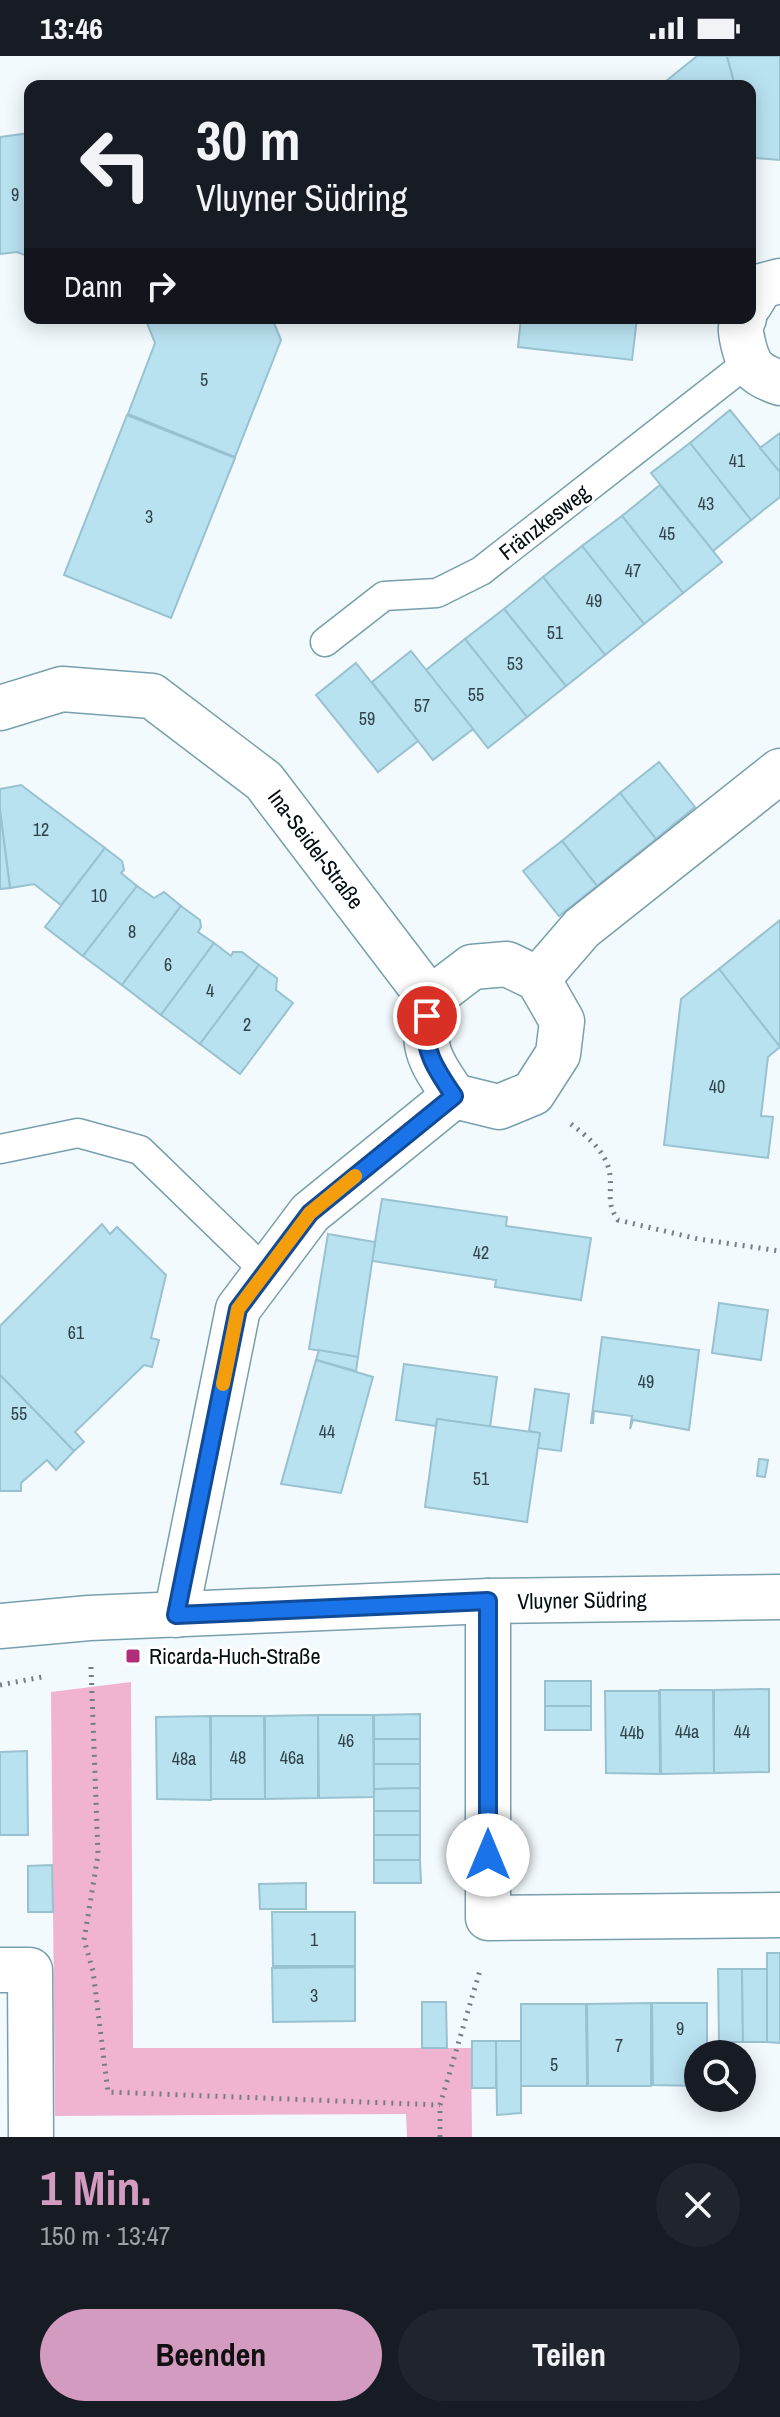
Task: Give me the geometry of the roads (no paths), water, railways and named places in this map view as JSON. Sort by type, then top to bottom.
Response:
[{"type":"street","points":[[756,294],[761,286],[780,281]]},
{"type":"street","name":"Fränzkesweg","points":[[741,324],[764,373]]},
{"type":"street","name":"Ina-Seidel-Straße","points":[[0,708],[62,689],[152,696],[264,781],[430,999]]},
{"type":"street","points":[[538,979],[582,928],[780,771]]},
{"type":"street","points":[[507,964],[538,979],[562,1021],[558,1054],[533,1093],[499,1107],[454,1096],[431,1063],[424,1032],[430,999],[472,967],[507,964]]},
{"type":"street","points":[[176,1615],[238,1309],[310,1213],[454,1096]]},
{"type":"street","name":"Vluyner Südring","points":[[0,1626],[89,1618],[488,1601],[780,1597]]},
{"type":"street","points":[[488,1601],[488,1918],[780,1915]]},
{"type":"street","points":[[0,1970],[30,1970],[31,2137]]},
{"type":"lane","name":"Fränzkesweg","points":[[325,642],[384,596],[437,593],[481,571],[764,373]]},
{"type":"lane","points":[[0,1149],[78,1133],[140,1150],[266,1272]]},
{"type":"place","name":"Ricarda-Huch-Straße","points":[[133,1656]]}]
